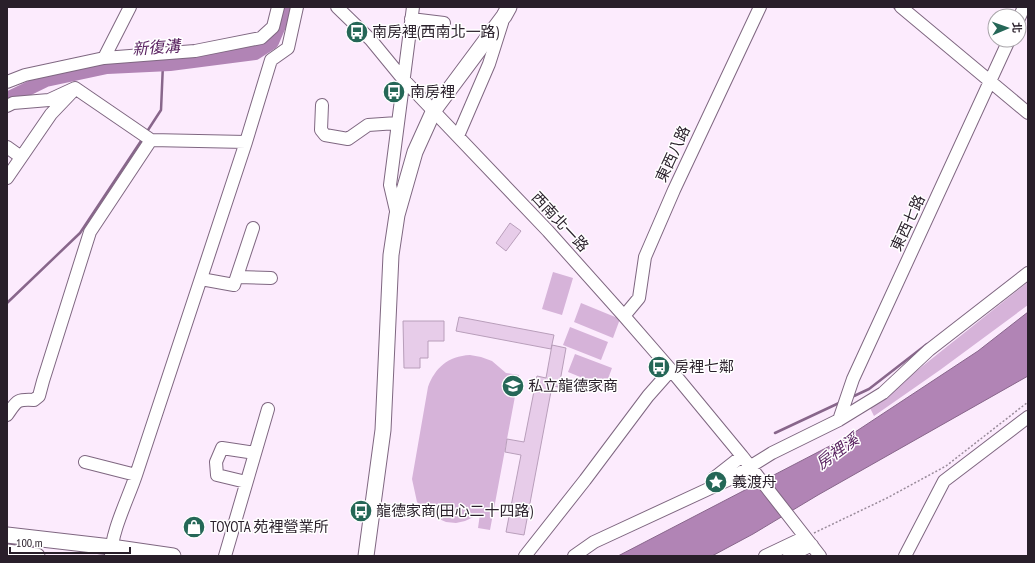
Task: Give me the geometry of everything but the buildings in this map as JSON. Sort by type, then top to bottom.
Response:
[{"type":"main road","points":[[366,556],[383,430],[391,255],[397,215],[415,152],[434,110],[506,12]]},
{"type":"main road","points":[[7,535],[111,551],[172,556]]},
{"type":"main road","points":[[7,552],[37,556]]},
{"type":"street","points":[[104,58],[130,7]]},
{"type":"street","points":[[7,82],[25,75],[104,58],[195,51],[261,38],[273,27],[278,7]]},
{"type":"street","points":[[111,551],[246,142],[270,60],[288,48],[298,7]]},
{"type":"street","name":"西南北一路","points":[[337,7],[371,40],[403,79],[548,231],[624,316],[751,466],[809,541]]},
{"type":"street","name":"東西八路","points":[[624,316],[639,298],[645,257],[674,190],[760,7]]},
{"type":"street","points":[[901,7],[1028,113]]},
{"type":"street","points":[[458,136],[489,64],[506,12]]},
{"type":"street","points":[[397,215],[390,185],[412,13],[444,23]]},
{"type":"street","name":"東西七路","points":[[839,420],[854,379],[1005,48]]},
{"type":"street","points":[[75,88],[151,140],[246,142]]},
{"type":"street","points":[[7,106],[13,103],[49,100],[75,88]]},
{"type":"street","points":[[7,178],[51,114],[75,88]]},
{"type":"street","points":[[322,106],[321,130],[325,135],[348,139],[368,125],[397,123]]},
{"type":"street","points":[[7,415],[17,402],[21,400],[34,400],[39,396],[42,380],[90,232],[151,140]]},
{"type":"street","points":[[7,146],[21,157]]},
{"type":"street","points":[[201,279],[234,285],[253,228]]},
{"type":"street","points":[[574,556],[594,542],[730,479],[772,453],[839,420],[883,393],[929,350],[1028,273]]},
{"type":"street","points":[[237,276],[272,278]]},
{"type":"street","points":[[525,556],[585,480],[648,396],[671,370]]},
{"type":"street","points":[[225,556],[268,409]]},
{"type":"street","points":[[906,556],[944,481],[1028,417]]},
{"type":"street","points":[[246,482],[217,475],[216,462],[222,448],[255,453]]},
{"type":"street","points":[[714,478],[742,456]]},
{"type":"street","points":[[86,462],[136,475]]},
{"type":"street","points":[[765,556],[809,541]]},
{"type":"street","points":[[789,556],[809,541]]},
{"type":"street","points":[[809,541],[820,556]]},
{"type":"path","points":[[809,541],[946,466],[1028,402]]},
{"type":"shaded area","points":[[553,272],[573,278],[562,315],[542,309]]},
{"type":"shaded area","points":[[1028,282],[1028,305],[940,370],[874,416],[870,408]]},
{"type":"shaded area","points":[[581,303],[620,319],[613,338],[574,322]]},
{"type":"shaded area","points":[[570,327],[608,342],[601,360],[563,345]]},
{"type":"shaded area","points":[[575,354],[612,368],[605,387],[568,372]]},
{"type":"shaded area","points":[[470,355],[492,361],[506,373],[519,375],[490,530],[478,528],[480,514],[465,521],[456,523],[446,522],[430,515],[417,502],[412,479],[428,387],[431,380],[443,364],[455,358]]},
{"type":"water","name":"房裡溪","points":[[1028,312],[1028,376],[712,556],[618,556],[849,436],[978,351]]},
{"type":"waterway","name":"新復溝","points":[[7,99],[46,80],[107,67],[170,64],[255,53],[272,42],[287,7]]},
{"type":"waterway","points":[[894,7],[898,11]]},
{"type":"waterway","points":[[148,130],[161,110],[163,64]]},
{"type":"waterway","points":[[7,303],[80,233],[141,141]]},
{"type":"waterway","points":[[854,396],[869,389],[927,344]]},
{"type":"waterway","points":[[775,433],[839,403]]},
{"type":"place","name":"南房裡(西南北一路)","points":[[357,32]]},
{"type":"place","name":"南房裡","points":[[394,92]]},
{"type":"place","name":"房裡七鄰","points":[[659,367]]},
{"type":"place","name":"私立龍德家商","points":[[513,386]]},
{"type":"place","name":"義渡舟","points":[[716,482]]},
{"type":"place","name":"龍德家商(田心二十四路)","points":[[361,511]]},
{"type":"place","name":"TOYOTA 苑裡營業所","points":[[194,527]]}]
